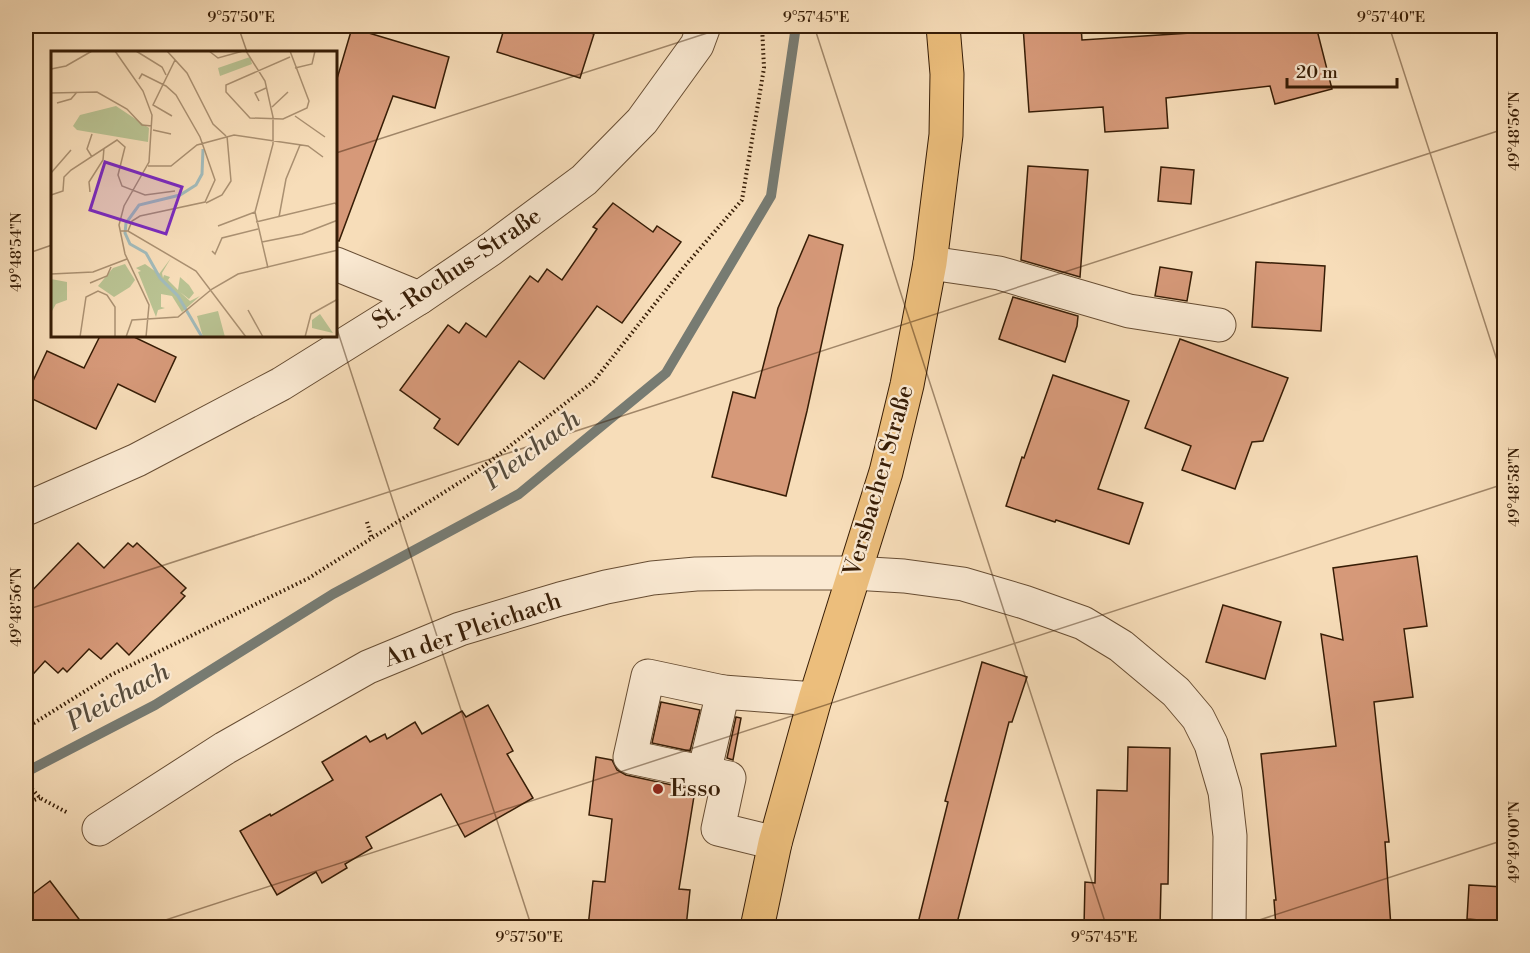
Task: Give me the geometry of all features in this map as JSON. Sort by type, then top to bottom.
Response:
[{"type":"main road","name":"Versbacher Straße","points":[[758,927],[775,843],[815,699],[885,472],[907,385],[930,263],[946,135],[947,74],[943,26]]},
{"type":"street","name":"St.-Rochus-Straße","points":[[26,509],[137,460],[281,384],[419,298],[491,249],[584,180],[642,122],[696,45],[704,26]]},
{"type":"street","points":[[930,263],[999,273],[1129,311],[1219,325]]},
{"type":"street","points":[[338,265],[419,298]]},
{"type":"street","name":"An der Pleichach","points":[[99,829],[225,748],[368,667],[460,629],[606,587],[652,579],[696,574],[853,573],[904,576],[963,584],[1083,622],[1121,646],[1176,692],[1198,718],[1211,744],[1225,792],[1230,836],[1229,927]]},
{"type":"street","points":[[775,843],[718,829],[729,778],[630,756],[648,676],[723,692],[815,699]]},
{"type":"street","points":[[704,773],[723,692]]},
{"type":"path","points":[[26,728],[111,675],[309,578],[476,472],[593,382],[684,267],[742,200],[764,68],[762,26]]},
{"type":"path","points":[[367,522],[372,539]]},
{"type":"path","points":[[26,782],[40,798],[26,803]]},
{"type":"building","points":[[505,26],[567,26],[594,34],[580,78],[497,52]]},
{"type":"building","points":[[1023,26],[1081,26],[1082,40],[1190,33],[1189,26],[1316,26],[1332,89],[1275,104],[1270,86],[1166,98],[1168,128],[1105,132],[1103,107],[1029,112]]},
{"type":"building","points":[[352,28],[449,57],[435,108],[393,96],[339,241],[338,241],[338,75]]},
{"type":"building","points":[[1028,166],[1088,170],[1080,277],[1021,260]]},
{"type":"building","points":[[1161,167],[1194,170],[1191,204],[1158,201]]},
{"type":"building","points":[[613,203],[653,232],[657,226],[681,242],[622,323],[597,306],[544,379],[519,361],[458,445],[434,428],[440,419],[400,390],[448,325],[459,333],[466,323],[486,337],[530,276],[538,282],[547,269],[562,280],[597,229],[593,227]]},
{"type":"building","points":[[809,235],[843,245],[786,496],[712,477],[733,392],[755,398],[778,308]]},
{"type":"building","points":[[1256,262],[1325,266],[1321,331],[1252,327]]},
{"type":"building","points":[[1160,267],[1192,272],[1187,301],[1155,296]]},
{"type":"building","points":[[1013,297],[1078,316],[1065,362],[999,339]]},
{"type":"building","points":[[99,338],[136,338],[176,357],[155,402],[118,384],[96,429],[26,396],[47,351],[84,368]]},
{"type":"building","points":[[1180,339],[1288,378],[1263,441],[1252,442],[1235,489],[1182,470],[1191,446],[1145,428]]},
{"type":"building","points":[[1053,375],[1129,401],[1098,489],[1143,503],[1129,544],[1006,506]]},
{"type":"building","points":[[78,543],[104,568],[128,543],[133,547],[137,543],[186,588],[181,593],[185,596],[129,655],[117,643],[101,659],[89,649],[67,672],[63,668],[58,673],[45,661],[26,682],[26,597]]},
{"type":"building","points":[[1417,556],[1427,626],[1404,629],[1413,697],[1374,702],[1389,842],[1385,842],[1391,927],[1276,927],[1274,900],[1276,900],[1261,754],[1336,746],[1321,634],[1343,640],[1333,568]]},
{"type":"building","points":[[1223,605],[1281,622],[1265,679],[1206,662]]},
{"type":"building","points":[[982,662],[1027,677],[1012,722],[1009,722],[956,927],[917,927],[948,802],[945,801]]},
{"type":"building","points":[[661,702],[700,710],[690,751],[652,743]]},
{"type":"building","points":[[488,705],[513,751],[507,754],[533,798],[465,837],[441,794],[366,837],[372,848],[345,864],[347,868],[322,883],[316,872],[277,895],[240,831],[333,780],[322,762],[366,736],[370,742],[385,734],[387,739],[415,722],[422,734],[462,711],[466,717]]},
{"type":"building","points":[[736,717],[741,718],[733,760],[727,758]]},
{"type":"building","points":[[1128,747],[1170,748],[1168,884],[1161,884],[1160,927],[1084,927],[1085,882],[1095,883],[1097,790],[1127,791]]},
{"type":"building","points":[[596,757],[612,760],[617,770],[626,775],[695,790],[679,889],[690,890],[686,927],[588,927],[593,881],[605,882],[612,819],[589,815]]},
{"type":"building","points":[[50,881],[85,927],[26,927],[26,899]]},
{"type":"building","points":[[1469,885],[1504,887],[1504,922],[1467,919]]},
{"type":"waterway","name":"Pleichach","points":[[26,772],[155,705],[333,594],[519,494],[666,373],[771,196],[796,26]]},
{"type":"place","name":"Esso","points":[[658,789]]}]
